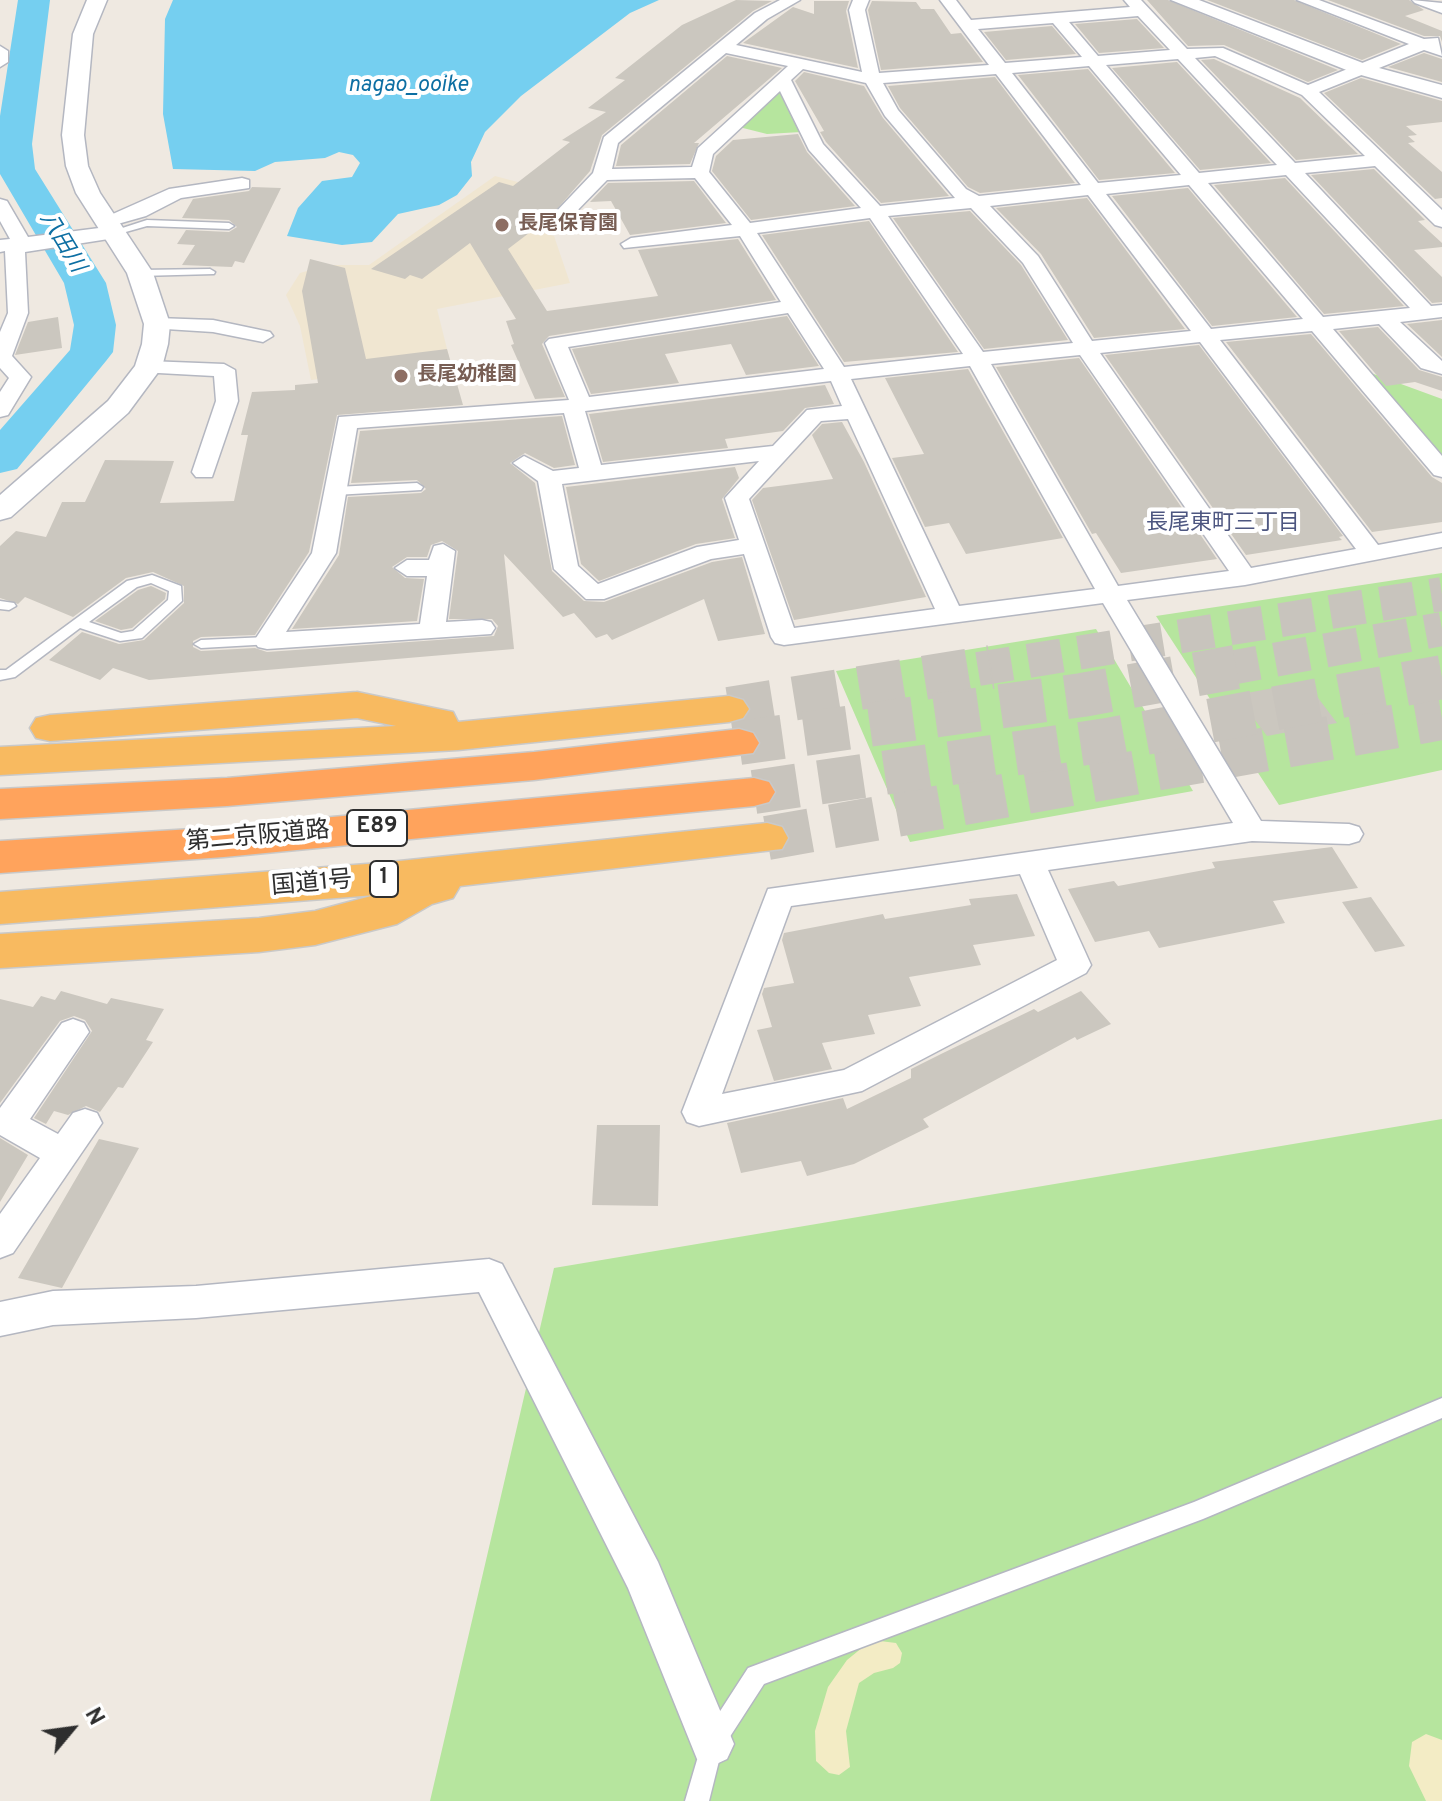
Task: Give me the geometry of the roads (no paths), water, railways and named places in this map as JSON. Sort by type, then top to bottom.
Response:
[{"type":"highway","name":"第二京阪道路","points":[[0,804],[243,790],[534,766],[734,726],[670,716],[458,736],[5,751]]},
{"type":"highway","name":"第二京阪道路","points":[[0,857],[224,842],[754,792]]},
{"type":"highway","name":"国道1号","points":[[0,908],[285,888],[767,838]]},
{"type":"highway","points":[[0,951],[259,935],[315,928],[381,912],[422,890],[606,855]]},
{"type":"street","points":[[0,511],[118,407],[148,367],[157,324],[140,273],[88,193],[77,166],[73,135],[83,34],[97,0]]},
{"type":"street","points":[[561,216],[602,175],[610,141],[761,16],[792,0]]},
{"type":"street","points":[[861,0],[857,10],[872,79],[891,112],[959,193],[975,201],[1031,260],[1087,349],[1245,577]]},
{"type":"street","points":[[948,0],[1373,554]]},
{"type":"street","points":[[1181,0],[1361,69],[1442,92]]},
{"type":"street","points":[[1305,0],[1442,51]]},
{"type":"street","points":[[1420,0],[1442,8]]},
{"type":"street","points":[[967,25],[1057,18],[1137,6],[1291,169],[1434,312]]},
{"type":"street","points":[[1057,18],[1442,470]]},
{"type":"street","points":[[1308,91],[1442,38]]},
{"type":"street","points":[[722,47],[872,79],[1217,51],[1308,91],[1442,221]]},
{"type":"street","points":[[0,51],[0,62]]},
{"type":"street","points":[[799,64],[704,152],[700,172],[745,229],[839,376],[951,617]]},
{"type":"street","points":[[782,78],[815,146],[875,212],[978,361],[1111,595],[1252,831]]},
{"type":"street","points":[[631,244],[875,212],[1378,160]]},
{"type":"street","points":[[602,175],[700,172]]},
{"type":"street","points":[[19,245],[79,238],[111,226],[176,193],[242,184]]},
{"type":"street","points":[[0,205],[19,245],[18,313],[1,358],[20,377],[0,410]]},
{"type":"street","points":[[592,473],[577,404],[556,343],[794,306]]},
{"type":"street","points":[[267,641],[324,553],[347,422],[577,404],[1434,312]]},
{"type":"street","points":[[1384,317],[1429,363],[1442,368]]},
{"type":"street","points":[[157,324],[213,326],[263,336]]},
{"type":"street","points":[[1418,352],[1442,349]]},
{"type":"street","points":[[148,367],[224,370],[227,401],[204,472]]},
{"type":"street","points":[[856,412],[815,415],[737,498],[784,637],[1245,577],[1442,540]]},
{"type":"street","points":[[524,463],[549,478],[779,452]]},
{"type":"street","points":[[549,478],[566,569],[595,594],[706,552],[752,545]]},
{"type":"street","points":[[407,568],[442,559],[432,631]]},
{"type":"street","points":[[267,641],[482,628]]},
{"type":"street","points":[[1030,862],[1075,965],[850,1082],[699,1112],[779,897],[1252,831],[1349,834]]},
{"type":"street","points":[[63,1154],[8,1123],[73,1032]]},
{"type":"street","points":[[0,1242],[85,1123]]},
{"type":"street","points":[[0,1319],[53,1308],[196,1302],[489,1275],[644,1576],[712,1744]]},
{"type":"lane","points":[[111,226],[147,223],[229,226]]},
{"type":"lane","points":[[140,273],[210,272]]},
{"type":"lane","points":[[335,491],[417,487]]},
{"type":"lane","points":[[0,675],[10,674],[78,623],[132,584],[152,579],[176,589],[175,601],[137,635],[120,637],[78,623]]},
{"type":"lane","points":[[201,644],[267,641]]},
{"type":"lane","points":[[697,1801],[712,1744],[756,1676],[1195,1512],[1442,1408]]},
{"type":"water","name":"nagao_ooike","points":[[173,0],[659,0],[630,13],[521,96],[485,132],[471,162],[472,176],[457,195],[439,205],[398,214],[372,242],[342,245],[287,236],[298,208],[322,181],[352,177],[360,163],[353,155],[339,152],[325,158],[275,162],[255,171],[173,169],[163,114],[165,19]]},
{"type":"waterway","name":"八田川","points":[[0,459],[91,352],[95,325],[85,283],[16,169],[14,144],[34,0]]},
{"type":"tunnel","points":[[978,669],[1442,594]]},
{"type":"tunnel","points":[[1225,669],[1442,629]]},
{"type":"tunnel","points":[[729,709],[991,667]]},
{"type":"tunnel","points":[[1225,669],[1236,667]]},
{"type":"tunnel","points":[[739,743],[1082,695],[1225,669]]},
{"type":"tunnel","points":[[754,792],[1107,740],[1442,677]]},
{"type":"tunnel","points":[[767,838],[1442,718]]},
{"type":"place","name":"長尾保育園","points":[[502,225]]},
{"type":"place","name":"長尾幼稚園","points":[[401,376]]},
{"type":"district","name":"長尾東町三丁目","points":[[1223,525]]}]
